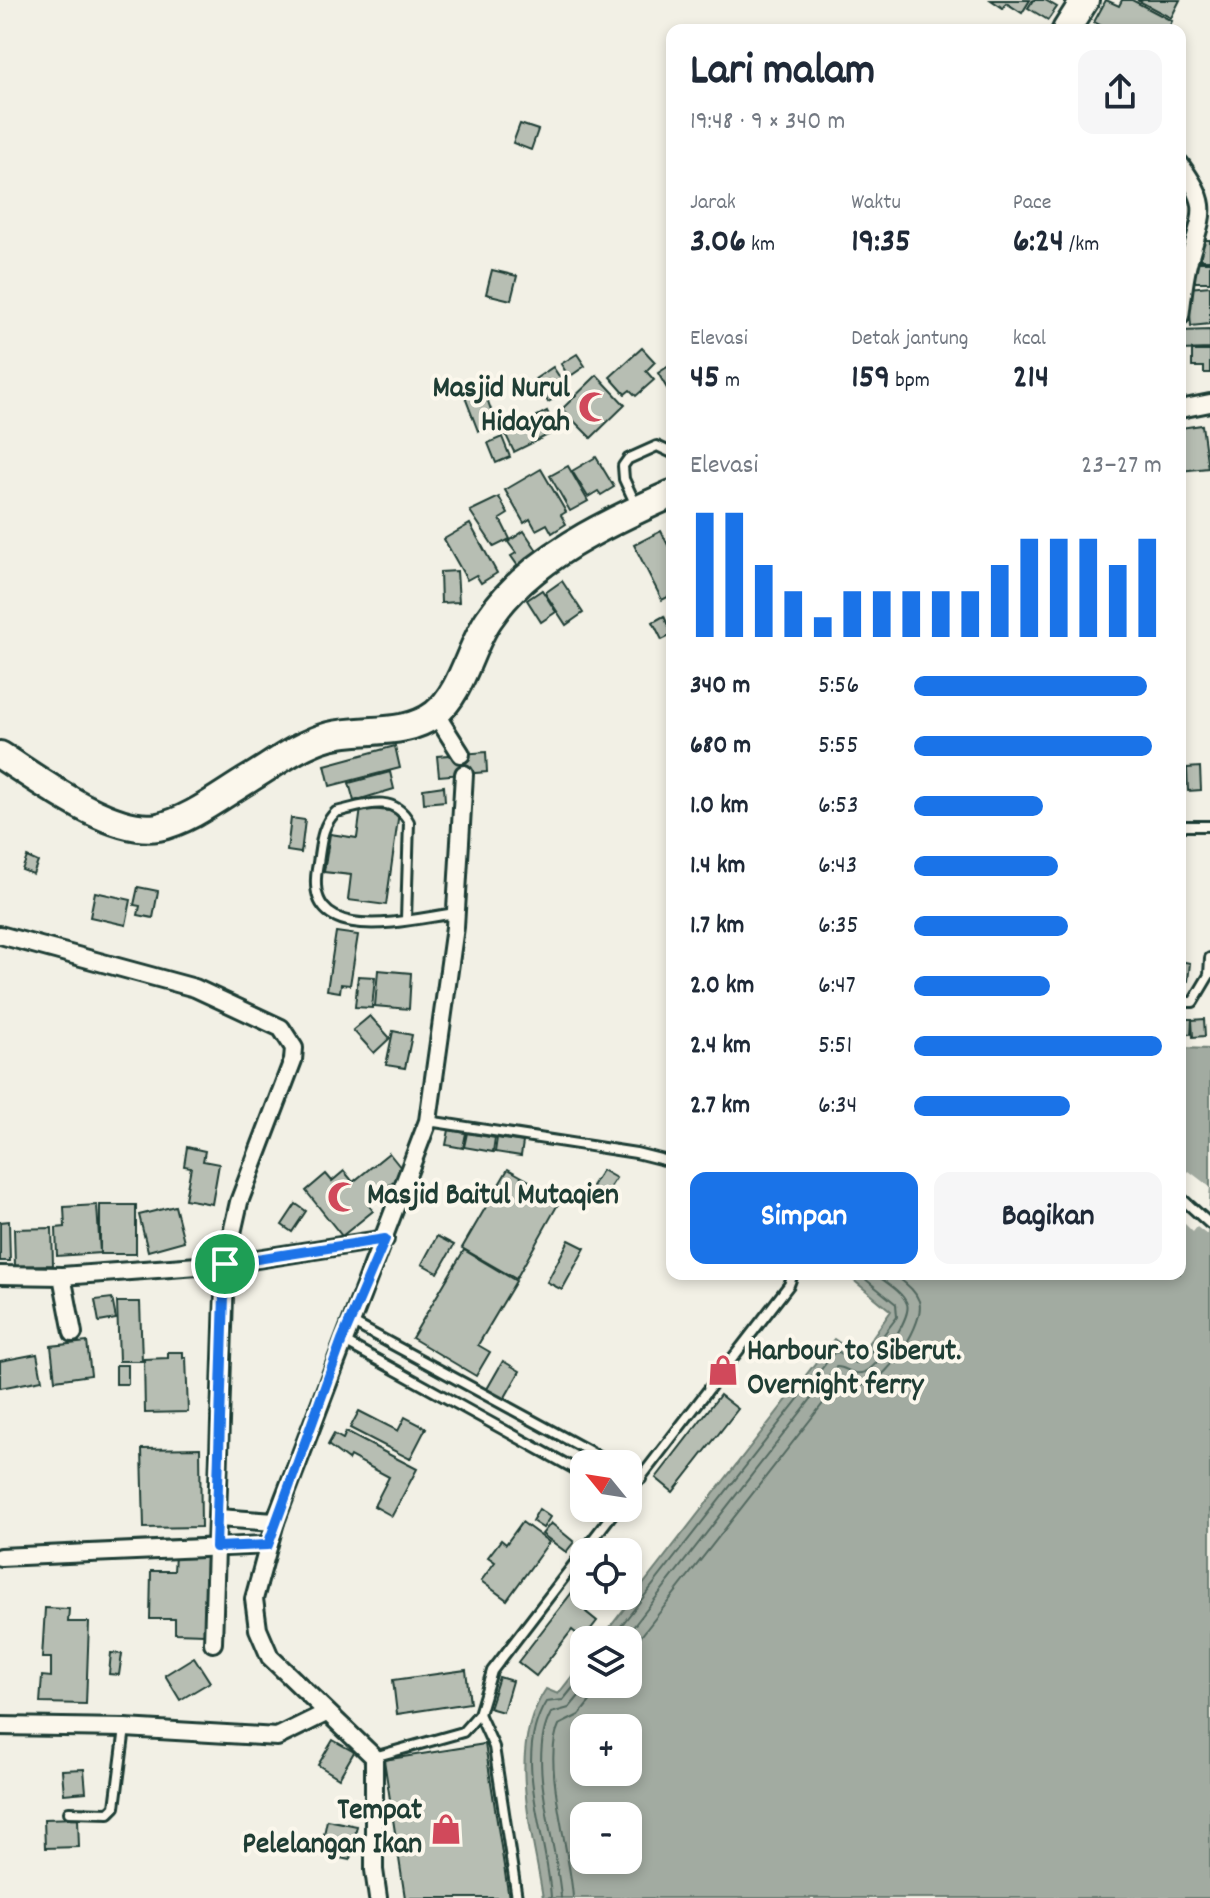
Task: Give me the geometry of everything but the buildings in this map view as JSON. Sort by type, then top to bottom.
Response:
[{"type":"highway","points":[[1070,24],[1085,0]]},
{"type":"highway","points":[[6,766],[110,820],[158,827],[190,813],[302,747],[330,736],[413,726],[435,713],[450,695],[486,624],[501,601],[525,579],[564,552],[638,509],[666,497]]},
{"type":"street","points":[[1186,173],[1205,200],[1203,219],[1190,254],[1186,279]]},
{"type":"street","points":[[435,713],[461,754]]},
{"type":"street","points":[[378,1898],[374,1870],[374,1757],[270,1657],[258,1629],[254,1599],[275,1522],[342,1340],[385,1239],[429,1116],[456,913],[464,774]]},
{"type":"street","points":[[0,935],[195,988],[281,1028],[294,1048],[293,1060],[239,1202],[225,1264],[213,1643]]},
{"type":"street","points":[[0,1275],[62,1276],[225,1264],[385,1239]]},
{"type":"street","points":[[62,1276],[73,1333]]},
{"type":"street","points":[[218,1518],[275,1522]]},
{"type":"street","points":[[0,1557],[268,1545]]},
{"type":"street","points":[[0,1726],[125,1728],[277,1737],[326,1713]]},
{"type":"lane","points":[[638,509],[624,479],[623,466],[628,459],[657,446],[666,450]]},
{"type":"lane","points":[[406,919],[409,822],[403,811],[384,802],[336,812],[324,826],[314,888],[318,901],[341,921],[357,924],[406,919],[456,913]]},
{"type":"lane","points":[[1186,826],[1210,826]]},
{"type":"lane","points":[[1186,1002],[1193,1002],[1209,975],[1210,958]]},
{"type":"lane","points":[[429,1116],[666,1160]]},
{"type":"lane","points":[[1186,1202],[1210,1224]]},
{"type":"lane","points":[[642,1478],[791,1280]]},
{"type":"lane","points":[[350,1321],[587,1450]]},
{"type":"lane","points":[[342,1340],[570,1466]]},
{"type":"lane","points":[[374,1757],[463,1732],[479,1714],[492,1671],[606,1522]]},
{"type":"lane","points":[[479,1714],[494,1747],[517,1898]]},
{"type":"lane","points":[[69,1812],[109,1813],[115,1807],[125,1728]]},
{"type":"water","points":[[1186,1048],[1210,1049],[1210,1898],[543,1898],[525,1791],[524,1764],[534,1712],[546,1689],[558,1694],[570,1679],[570,1698],[642,1698],[642,1626],[611,1626],[623,1610],[642,1610],[642,1586],[834,1339],[859,1356],[891,1311],[853,1280],[1186,1280]]},
{"type":"pier","points":[[1189,1171],[1210,1187],[1207,1235],[1197,1227],[1193,1232],[1186,1225],[1186,1174]]},
{"type":"place","name":"Masjid Nurul Hidayah","points":[[594,407]]},
{"type":"place","name":"Masjid Baitul Mutaqien","points":[[343,1197]]},
{"type":"place","name":"Harbour to Siberut. Overnight ferry","points":[[723,1370]]},
{"type":"place","name":"Tempat Pelelangan Ikan","points":[[446,1829]]},
{"type":"route","points":[[385,1239],[342,1340],[268,1545],[216,1547],[225,1264],[385,1239]]}]
